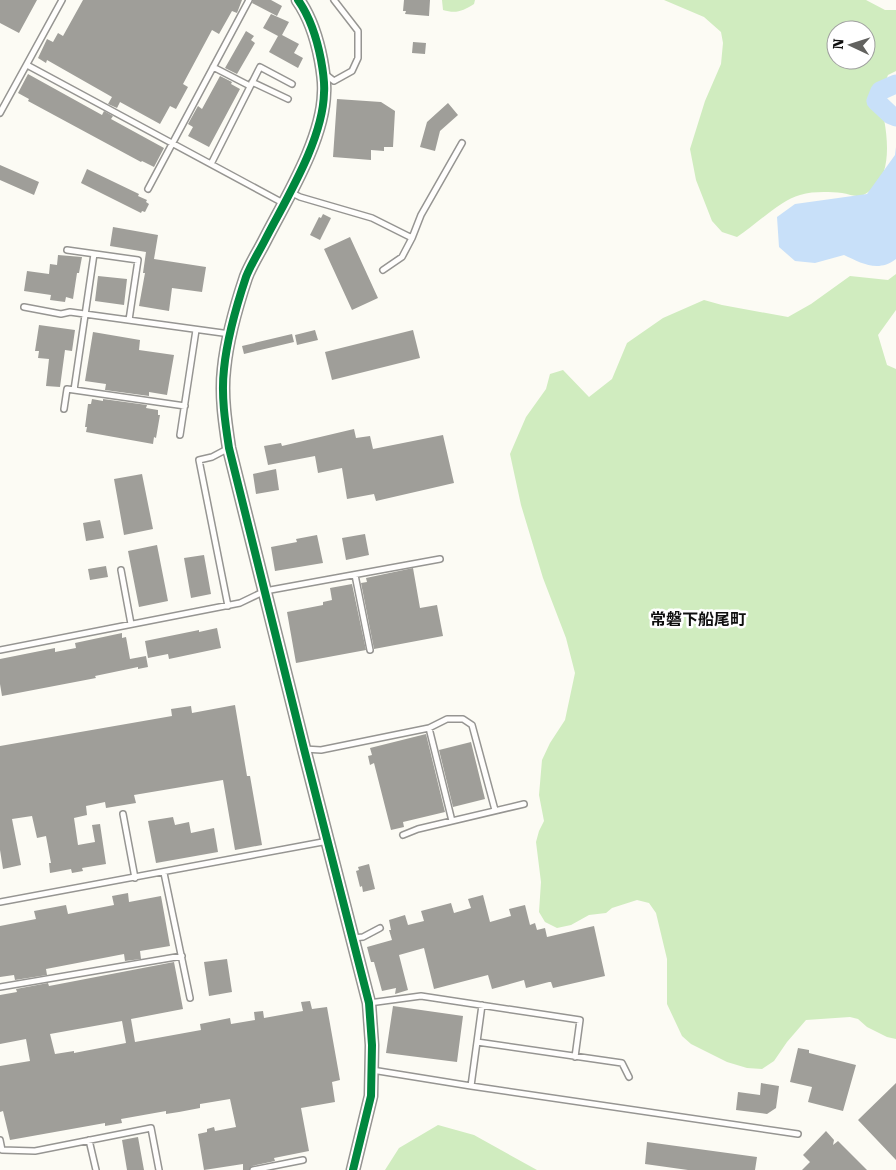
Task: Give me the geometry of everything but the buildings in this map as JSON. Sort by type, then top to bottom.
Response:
[{"type":"street","points":[[298,0],[312,27],[319,49],[324,94],[317,130],[287,198],[247,275],[230,334],[224,370],[224,414],[229,448],[369,1003],[372,1045],[372,1096],[354,1170]]},
{"type":"lane","points":[[0,113],[62,0]]},
{"type":"lane","points":[[148,189],[249,0]]},
{"type":"lane","points":[[323,72],[334,81],[352,71],[358,58],[358,31],[334,0]]},
{"type":"lane","points":[[27,65],[212,164],[287,198],[300,197],[372,218],[412,238]]},
{"type":"lane","points":[[213,67],[288,99]]},
{"type":"lane","points":[[212,164],[260,67],[292,84]]},
{"type":"lane","points":[[383,270],[402,257],[421,215],[462,143]]},
{"type":"lane","points":[[67,250],[138,260],[128,320]]},
{"type":"lane","points":[[74,390],[94,254]]},
{"type":"lane","points":[[24,307],[61,314],[70,312],[230,334]]},
{"type":"lane","points":[[180,435],[196,330]]},
{"type":"lane","points":[[64,409],[67,389],[185,406]]},
{"type":"lane","points":[[228,606],[199,460],[212,458],[229,448]]},
{"type":"lane","points":[[0,650],[228,606],[240,603],[266,591],[440,559]]},
{"type":"lane","points":[[121,570],[131,624]]},
{"type":"lane","points":[[356,575],[370,650]]},
{"type":"lane","points":[[304,749],[321,750],[429,728],[447,719],[463,719],[472,726],[495,810]]},
{"type":"lane","points":[[429,728],[452,821]]},
{"type":"lane","points":[[403,835],[418,829],[524,804]]},
{"type":"lane","points":[[123,814],[135,878]]},
{"type":"lane","points":[[0,902],[328,841]]},
{"type":"lane","points":[[164,873],[190,998]]},
{"type":"lane","points":[[352,938],[363,937],[380,928]]},
{"type":"lane","points":[[0,987],[182,956]]},
{"type":"lane","points":[[369,1003],[421,996],[580,1020],[575,1057]]},
{"type":"lane","points":[[471,1086],[482,1005]]},
{"type":"lane","points":[[477,1042],[622,1063],[629,1077]]},
{"type":"lane","points":[[372,1070],[798,1134]]},
{"type":"lane","points":[[0,1140],[2,1150],[35,1151],[151,1128],[158,1170]]},
{"type":"lane","points":[[89,1140],[96,1170]]},
{"type":"lane","points":[[253,1170],[303,1160]]},
{"type":"green space","points":[[442,0],[475,0],[474,4],[452,12],[443,10]]},
{"type":"green space","points":[[664,0],[866,0],[885,10],[896,10],[896,71],[888,75],[879,97],[886,133],[886,160],[884,172],[879,182],[871,190],[859,196],[827,192],[800,195],[776,207],[737,237],[722,232],[712,221],[696,180],[690,149],[705,101],[721,64],[723,43],[721,32],[704,17]]},
{"type":"green space","points":[[896,274],[896,310],[878,335],[887,365],[896,369],[896,1039],[887,1037],[867,1027],[858,1019],[850,1017],[806,1020],[774,1061],[762,1069],[747,1068],[727,1062],[691,1044],[682,1036],[667,1004],[667,959],[656,913],[649,903],[637,900],[612,908],[606,913],[589,915],[571,925],[557,928],[545,922],[539,912],[541,882],[536,842],[544,821],[539,795],[542,760],[550,743],[565,720],[575,673],[566,638],[543,578],[521,505],[510,454],[526,417],[546,389],[550,374],[563,370],[589,397],[612,379],[627,343],[663,318],[704,300],[788,317],[811,304],[850,276],[888,280]]},
{"type":"green space","points":[[438,1125],[474,1135],[537,1170],[385,1170],[399,1148]]},
{"type":"water","points":[[896,147],[896,259],[876,266],[844,255],[815,263],[795,261],[779,247],[777,217],[795,204],[867,194],[895,155]]},
{"type":"waterway","points":[[896,84],[880,91],[876,101],[891,115],[896,117]]},
{"type":"cycle path","points":[[298,0],[309,21],[319,52],[324,85],[322,111],[302,169],[246,277],[235,311],[227,346],[223,379],[223,399],[229,448],[369,1003],[372,1045],[371,1096],[353,1170]]},
{"type":"district","name":"常磐下船尾町","points":[[698,619]]}]
